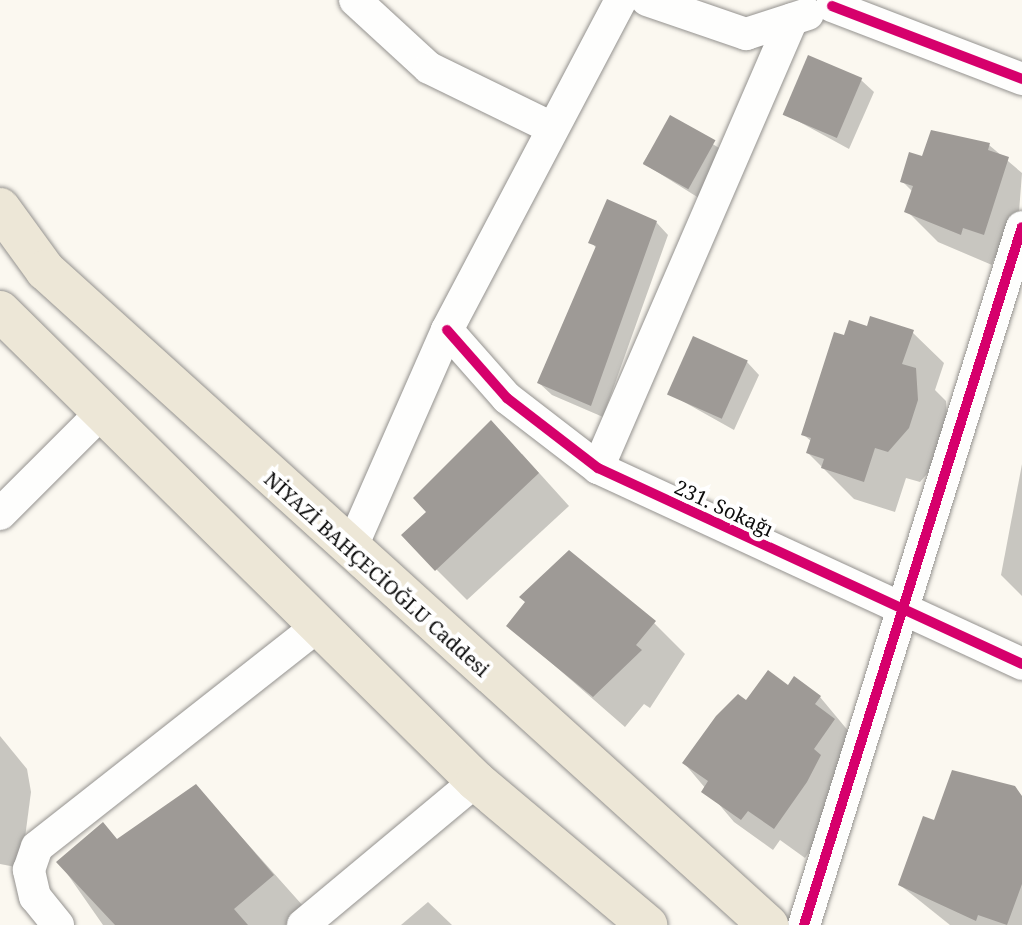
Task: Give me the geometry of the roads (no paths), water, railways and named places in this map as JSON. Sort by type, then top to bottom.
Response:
[{"type":"main road","name":"NİYAZİ BAHÇECİOĞLU Caddesi","points":[[0,208],[45,270],[350,551],[768,925]]},
{"type":"main road","points":[[0,311],[476,781],[647,925]]},
{"type":"street","points":[[355,0],[429,68],[550,127]]},
{"type":"street","points":[[350,551],[447,330],[516,208],[550,127],[621,0]]},
{"type":"street","points":[[647,0],[746,34],[833,3],[1022,79]]},
{"type":"street","points":[[598,468],[792,19]]},
{"type":"street","points":[[804,925],[1022,227]]},
{"type":"street","name":"231. Sokağı","points":[[447,330],[507,398],[598,468],[902,612],[1022,664]]},
{"type":"street","points":[[0,514],[101,413]]},
{"type":"street","points":[[58,925],[35,897],[29,870],[37,847],[317,627]]},
{"type":"street","points":[[303,925],[476,781]]}]
